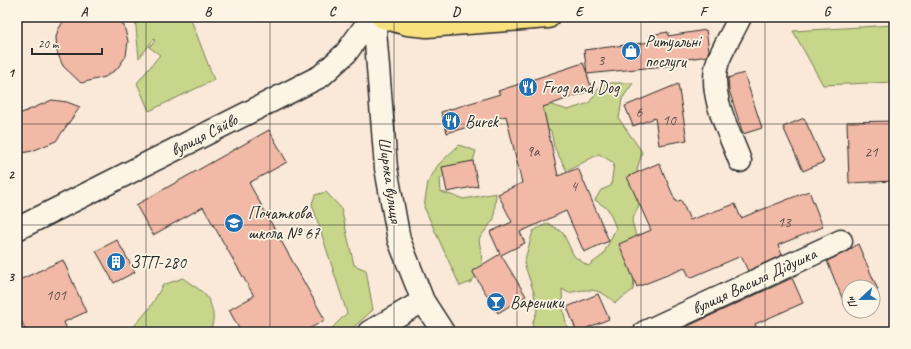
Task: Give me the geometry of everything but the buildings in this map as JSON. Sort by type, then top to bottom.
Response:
[{"type":"main road","points":[[383,17],[407,24],[427,26],[548,17]]},
{"type":"street","name":"вулиця Сяйво","points":[[17,229],[321,76],[346,53],[373,17]]},
{"type":"street","name":"Широка вулиця","points":[[373,17],[382,128],[393,213],[399,240],[423,301],[443,332]]},
{"type":"street","points":[[740,17],[718,62],[715,79],[718,104],[740,161]]},
{"type":"street","name":"вулиця Василя Дідушка","points":[[645,332],[842,241]]},
{"type":"street","points":[[369,332],[423,301]]},
{"type":"green space","points":[[135,17],[190,17],[214,80],[149,111],[137,83],[160,55],[149,47],[155,41],[154,39],[139,58]]},
{"type":"green space","points":[[894,25],[894,82],[823,85],[793,31]]},
{"type":"green space","points":[[612,83],[633,83],[622,99],[619,119],[642,152],[637,170],[644,193],[632,221],[638,244],[633,290],[615,303],[604,294],[594,290],[582,290],[569,293],[562,289],[563,309],[568,332],[535,332],[532,324],[537,311],[534,293],[524,263],[533,231],[548,223],[563,233],[574,256],[588,266],[603,255],[616,228],[608,209],[595,200],[601,190],[611,186],[614,163],[599,154],[567,171],[554,147],[551,131],[530,127],[531,99],[568,110],[589,103],[601,85]]},
{"type":"green space","points":[[459,145],[476,151],[473,161],[440,179],[441,192],[464,199],[496,193],[494,219],[479,239],[483,267],[471,282],[460,286],[424,207],[428,182],[438,165]]},
{"type":"green space","points":[[326,192],[341,208],[354,265],[366,270],[373,310],[348,332],[336,332],[331,329],[347,313],[312,204],[315,195]]},
{"type":"green space","points":[[183,278],[204,293],[211,304],[213,319],[211,328],[208,332],[129,332],[149,309],[163,285]]},
{"type":"place","name":"Ритуальні послуги","points":[[631,51]]},
{"type":"place","name":"Frog and Dog","points":[[528,87]]},
{"type":"place","name":"Burek","points":[[451,121]]},
{"type":"place","name":"Початкова школа № 67","points":[[234,223]]},
{"type":"place","name":"ЗТП-280","points":[[116,262]]},
{"type":"place","name":"Вареники","points":[[496,302]]}]
